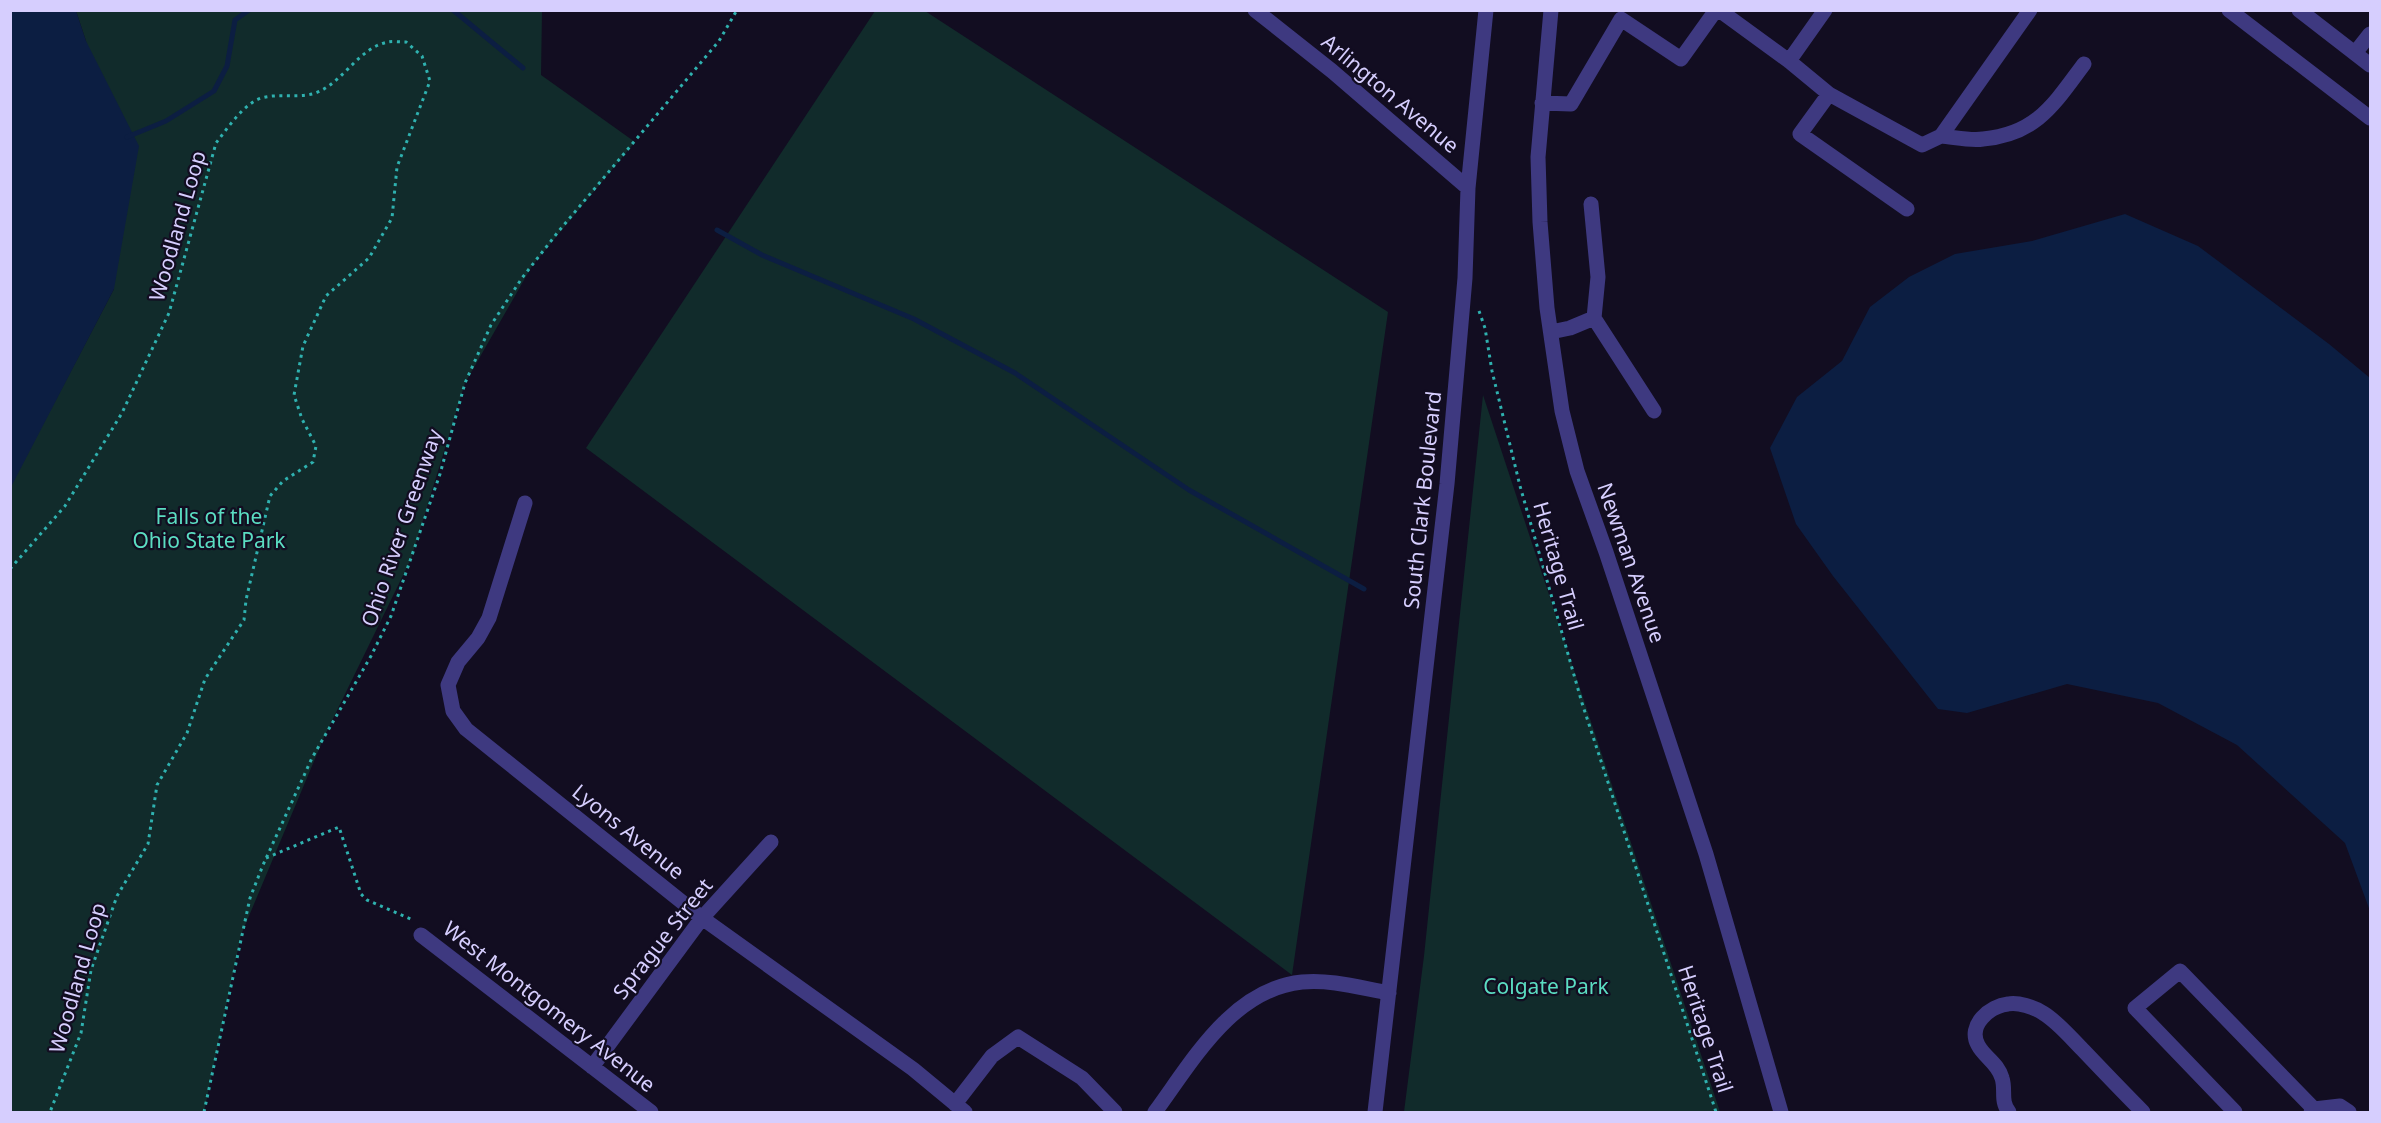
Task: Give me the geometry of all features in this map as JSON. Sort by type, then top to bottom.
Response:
[{"type":"street","name":"Arlington Avenue","points":[[1255,10],[1332,70],[1468,188]]},
{"type":"street","name":"South Clark Boulevard","points":[[1375,1113],[1447,484],[1465,278],[1468,188],[1486,10]]},
{"type":"street","name":"Newman Avenue","points":[[1551,10],[1538,157],[1540,222],[1562,411],[1577,471],[1706,854],[1781,1113]]},
{"type":"street","points":[[1542,103],[1571,104],[1622,19],[1681,59],[1717,10],[1789,61],[1829,94],[1922,145],[1941,136],[2030,10]]},
{"type":"street","points":[[1789,61],[1825,10]]},
{"type":"street","points":[[2229,10],[2370,118]]},
{"type":"street","points":[[2299,10],[2370,65]]},
{"type":"street","points":[[2355,54],[2370,34]]},
{"type":"street","points":[[1941,136],[1982,140],[2023,131],[2050,109],[2084,64]]},
{"type":"street","points":[[1829,94],[1800,134],[1907,209]]},
{"type":"street","points":[[1592,204],[1598,277],[1594,318],[1654,411]]},
{"type":"street","points":[[1551,332],[1570,328],[1594,318]]},
{"type":"street","name":"Lyons Avenue","points":[[525,503],[489,618],[478,638],[458,662],[448,685],[453,711],[466,729],[702,918],[913,1070],[960,1108]]},
{"type":"street","name":"Sprague Street","points":[[592,1067],[702,918],[771,842]]},
{"type":"street","name":"West Montgomery Avenue","points":[[421,935],[651,1113]]},
{"type":"street","points":[[2235,1113],[2135,1008],[2180,971],[2312,1111],[2340,1106],[2349,1113]]},
{"type":"street","points":[[1155,1113],[1215,1032],[1240,1008],[1267,991],[1302,982],[1343,985],[1389,993]]},
{"type":"street","points":[[2009,1113],[2004,1102],[2002,1078],[1993,1060],[1977,1045],[1975,1031],[1981,1018],[1994,1008],[2009,1003],[2028,1006],[2042,1012],[2063,1030],[2143,1113]]},
{"type":"street","points":[[960,1108],[992,1056],[1018,1037],[1082,1078],[1115,1113]]},
{"type":"path","name":"Ohio River Greenway","points":[[204,1113],[250,898],[265,859],[312,758],[392,616],[440,474],[465,383],[491,325],[538,257],[711,50],[737,10]]},
{"type":"path","name":"Woodland Loop","points":[[10,569],[65,506],[123,413],[169,313],[216,143],[232,123],[255,101],[279,96],[312,94],[326,87],[370,50],[387,42],[406,42],[422,56],[430,81],[397,167],[392,218],[369,258],[326,296],[303,346],[294,395],[302,419],[316,446],[313,462],[283,481],[270,496],[246,600],[244,620],[205,679],[187,733],[157,785],[148,844],[117,896],[91,970],[81,1033],[50,1113]]},
{"type":"path","name":"Heritage Trail","points":[[1478,307],[1485,328],[1492,371],[1520,486],[1579,692],[1716,1113]]},
{"type":"path","points":[[265,859],[339,827],[360,894],[367,900],[412,920],[421,935]]},
{"type":"green space","name":"Falls of the Ohio State Park","points":[[76,11],[542,11],[541,75],[635,142],[532,266],[465,383],[411,559],[325,735],[241,935],[204,1112],[11,1112],[10,487],[114,289],[86,41]]},
{"type":"green space","points":[[875,11],[925,11],[1388,312],[1292,975],[586,448]]},
{"type":"green space","name":"Colgate Park","points":[[1483,395],[1720,1112],[1404,1112],[1424,956]]},
{"type":"water","points":[[11,10],[76,11],[86,41],[139,146],[114,289],[11,487]]},
{"type":"water","points":[[2125,214],[2198,246],[2329,344],[2370,378],[2370,911],[2345,843],[2237,745],[2158,703],[2067,684],[1967,713],[1938,709],[1833,576],[1796,524],[1770,448],[1797,397],[1842,361],[1870,307],[1909,277],[1955,254],[2032,241]]},
{"type":"waterway","points":[[127,137],[166,121],[214,91],[227,66],[235,20],[249,10]]},
{"type":"waterway","points":[[453,10],[523,68]]},
{"type":"waterway","points":[[717,230],[762,255],[914,319],[1015,373],[1189,490],[1364,589]]}]
